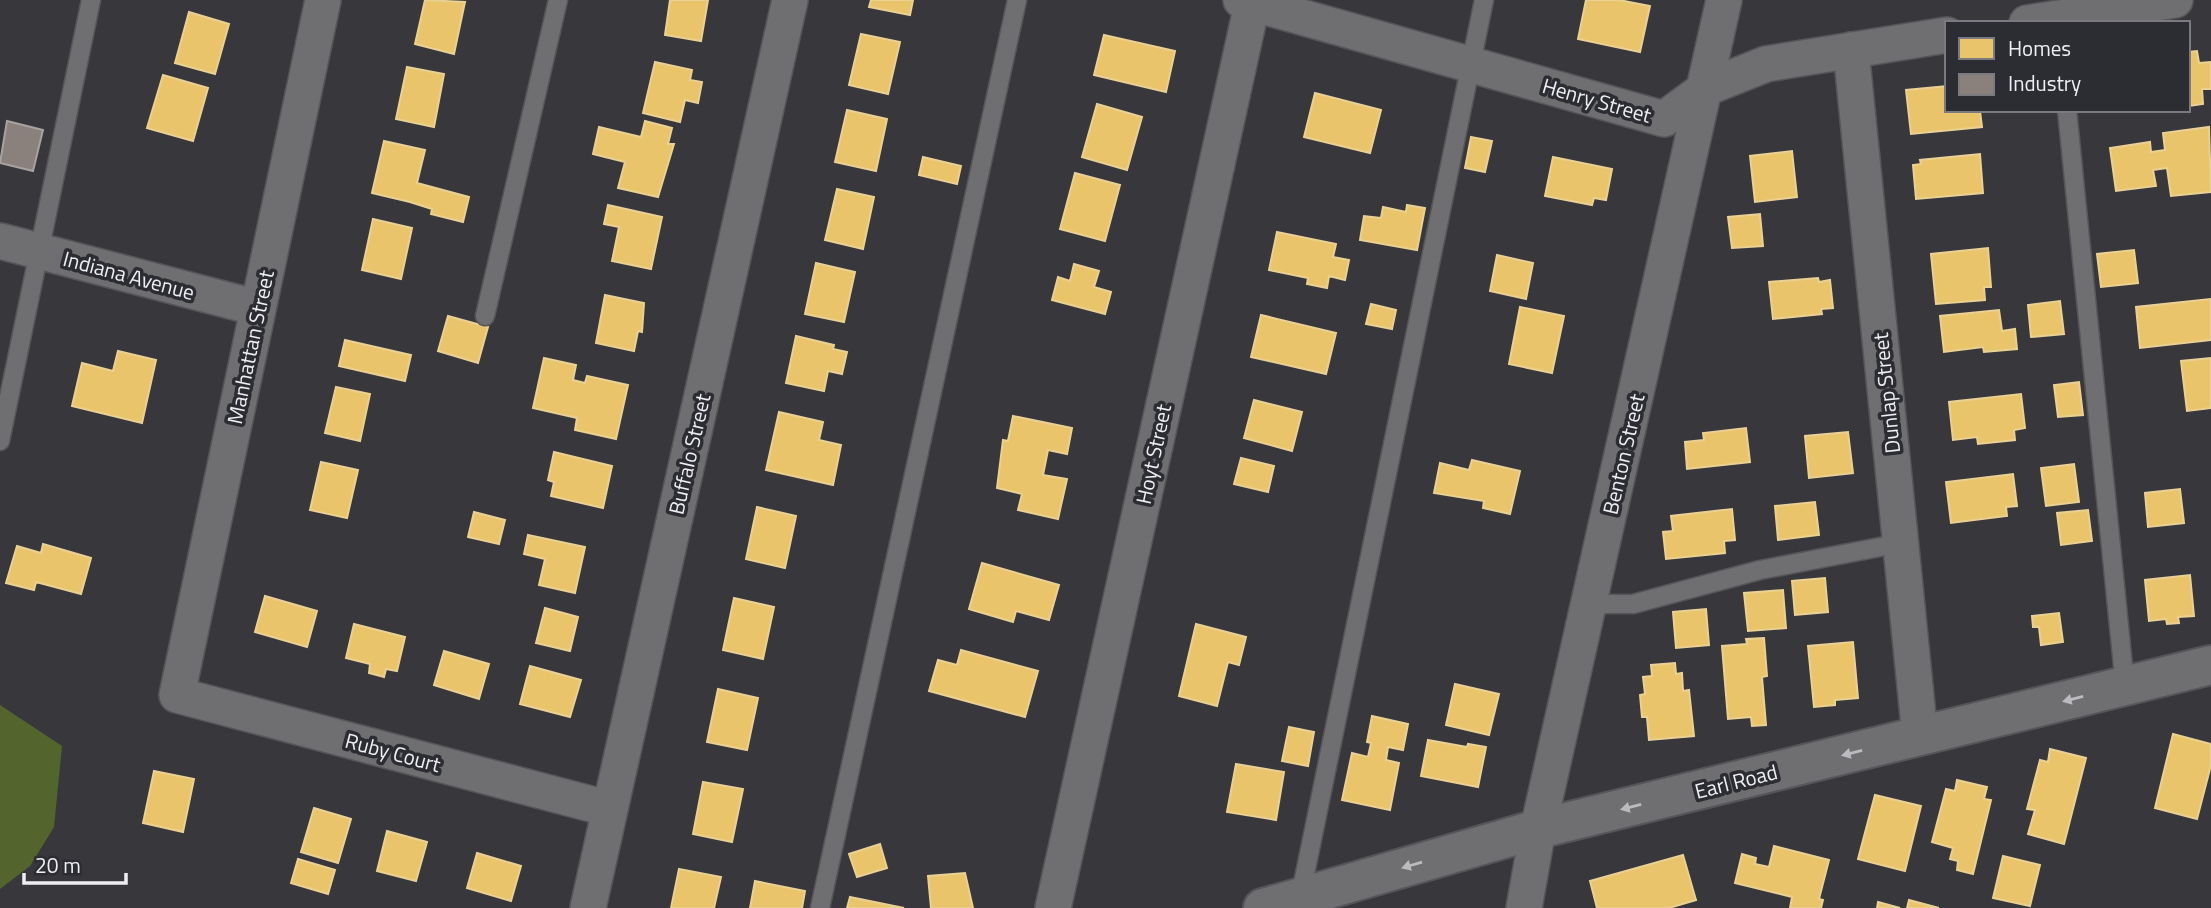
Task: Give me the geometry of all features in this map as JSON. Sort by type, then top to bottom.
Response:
[{"type":"street","name":"Manhattan Street","points":[[177,695],[323,0]]},
{"type":"street","name":"Buffalo Street","points":[[588,908],[790,0]]},
{"type":"street","name":"Benton Street","points":[[1524,908],[1538,829],[1724,0]]},
{"type":"street","points":[[2050,16],[2175,0]]},
{"type":"street","name":"Henry Street","points":[[1249,1],[1664,119],[1706,88],[1766,64],[1945,35]]},
{"type":"street","name":"Hoyt Street","points":[[1053,908],[1249,1]]},
{"type":"street","name":"Dunlap Street","points":[[1851,50],[1920,736]]},
{"type":"street","name":"Indiana Avenue","points":[[0,242],[258,308]]},
{"type":"street","name":"Earl Road","points":[[1263,908],[1538,829],[2211,665]]},
{"type":"street","name":"Ruby Court","points":[[177,695],[610,810]]},
{"type":"lane","points":[[0,441],[91,0]]},
{"type":"lane","points":[[485,316],[558,0]]},
{"type":"lane","points":[[820,908],[1017,0]]},
{"type":"lane","points":[[1300,898],[1484,0]]},
{"type":"lane","points":[[2067,112],[2125,686]]},
{"type":"lane","points":[[1589,604],[1633,604],[1760,570],[1901,542]]},
{"type":"green space","points":[[0,705],[62,746],[54,827],[30,866],[0,889]]},
{"type":"building: Homes","points":[[425,0],[465,2],[454,54],[415,44]]},
{"type":"building: Homes","points":[[670,0],[708,0],[701,41],[665,35]]},
{"type":"building: Homes","points":[[871,0],[913,0],[910,15],[869,7]]},
{"type":"building: Homes","points":[[1586,0],[1619,0],[1650,6],[1640,52],[1578,39]]},
{"type":"building: Homes","points":[[189,12],[229,24],[215,74],[175,63]]},
{"type":"building: Homes","points":[[861,34],[900,42],[888,94],[849,85]]},
{"type":"building: Homes","points":[[1104,35],[1175,51],[1166,92],[1094,75]]},
{"type":"building: Homes","points":[[2197,51],[2199,63],[2211,62],[2211,89],[2202,89],[2203,104],[2190,106],[2190,52]]},
{"type":"building: Homes","points":[[655,62],[692,70],[690,80],[702,82],[698,103],[685,100],[680,122],[643,113]]},
{"type":"building: Homes","points":[[407,67],[444,74],[434,127],[396,119]]},
{"type":"building: Homes","points":[[163,75],[208,88],[193,141],[147,128]]},
{"type":"building: Homes","points":[[1945,86],[1945,112],[1980,112],[1982,127],[1911,134],[1906,90]]},
{"type":"building: Homes","points":[[1315,93],[1381,110],[1370,153],[1304,137]]},
{"type":"building: Homes","points":[[1097,104],[1142,117],[1127,170],[1082,157]]},
{"type":"building: Homes","points":[[847,110],[887,119],[876,171],[835,162]]},
{"type":"building: Homes","points":[[645,121],[672,128],[668,144],[674,144],[658,197],[618,188],[625,162],[593,154],[599,127],[641,137]]},
{"type":"building: Homes","points":[[2209,127],[2211,192],[2171,196],[2167,168],[2153,170],[2156,186],[2116,191],[2110,148],[2150,142],[2151,152],[2165,150],[2163,133]]},
{"type":"building: Homes","points":[[1471,137],[1492,141],[1485,172],[1465,168]]},
{"type":"building: Homes","points":[[384,141],[425,150],[417,183],[469,197],[463,222],[431,214],[432,209],[372,193]]},
{"type":"building: Homes","points":[[1792,151],[1797,197],[1755,202],[1750,156]]},
{"type":"building: Homes","points":[[1980,154],[1983,193],[1916,199],[1913,165],[1921,164],[1920,160]]},
{"type":"building: Homes","points":[[923,157],[961,166],[957,184],[919,175]]},
{"type":"building: Homes","points":[[1553,157],[1612,169],[1606,200],[1594,198],[1592,205],[1545,196]]},
{"type":"building: Homes","points":[[1075,173],[1120,185],[1105,241],[1060,229]]},
{"type":"building: Homes","points":[[837,189],[874,197],[863,249],[825,240]]},
{"type":"building: Homes","points":[[608,205],[662,217],[651,269],[612,261],[619,227],[604,224]]},
{"type":"building: Homes","points":[[1407,205],[1425,208],[1417,250],[1360,240],[1364,216],[1381,218],[1383,207],[1406,212]]},
{"type":"building: Homes","points":[[1760,214],[1763,246],[1732,248],[1728,217]]},
{"type":"building: Homes","points":[[373,219],[412,228],[401,279],[362,270]]},
{"type":"building: Homes","points":[[1277,232],[1336,244],[1333,257],[1349,260],[1345,280],[1329,276],[1327,288],[1307,284],[1308,278],[1269,270]]},
{"type":"building: Homes","points":[[1988,248],[1991,287],[1984,287],[1985,300],[1936,304],[1931,254]]},
{"type":"building: Homes","points":[[2134,250],[2138,283],[2101,287],[2097,254]]},
{"type":"building: Homes","points":[[1497,255],[1533,263],[1526,299],[1490,291]]},
{"type":"building: Homes","points":[[816,263],[855,272],[844,322],[805,314]]},
{"type":"building: Homes","points":[[1074,264],[1099,271],[1094,287],[1111,292],[1105,314],[1052,300],[1058,277],[1070,281]]},
{"type":"building: Homes","points":[[1818,278],[1819,282],[1830,280],[1833,308],[1821,309],[1822,314],[1773,319],[1769,282]]},
{"type":"building: Homes","points":[[605,295],[644,303],[642,332],[638,331],[634,351],[596,343]]},
{"type":"building: Homes","points":[[2211,299],[2211,340],[2140,348],[2136,307]]},
{"type":"building: Homes","points":[[2060,301],[2064,334],[2031,337],[2028,305]]},
{"type":"building: Homes","points":[[1371,304],[1396,310],[1392,329],[1366,324]]},
{"type":"building: Homes","points":[[1520,307],[1564,316],[1552,373],[1509,364]]},
{"type":"building: Homes","points":[[1999,310],[2002,331],[2015,329],[2017,349],[1984,352],[1983,347],[1944,352],[1940,316]]},
{"type":"building: Homes","points":[[1261,315],[1336,333],[1326,374],[1251,357]]},
{"type":"building: Homes","points":[[448,316],[488,327],[478,363],[438,351]]},
{"type":"building: Homes","points":[[796,336],[834,345],[833,349],[847,352],[842,374],[828,371],[824,391],[786,383]]},
{"type":"building: Homes","points":[[345,340],[411,355],[405,381],[339,366]]},
{"type":"building: Homes","points":[[118,351],[156,360],[142,423],[72,406],[82,363],[113,371]]},
{"type":"building: Homes","points":[[544,358],[576,365],[573,380],[585,383],[587,376],[628,385],[616,439],[575,430],[577,418],[533,408]]},
{"type":"building: Homes","points":[[2211,358],[2211,408],[2187,411],[2181,361]]},
{"type":"building: Homes","points":[[2079,382],[2083,415],[2058,417],[2054,385]]},
{"type":"building: Homes","points":[[336,387],[370,394],[360,441],[325,433]]},
{"type":"building: Homes","points":[[2021,394],[2025,428],[2014,430],[2015,440],[1978,444],[1977,437],[1953,440],[1949,402]]},
{"type":"building: Homes","points":[[1254,400],[1302,412],[1292,451],[1244,438]]},
{"type":"building: Homes","points":[[779,412],[823,422],[819,440],[841,445],[833,485],[766,470]]},
{"type":"building: Homes","points":[[1013,416],[1072,428],[1067,454],[1048,450],[1043,475],[1067,479],[1058,519],[1018,510],[1022,494],[997,488],[1003,440],[1008,441]]},
{"type":"building: Homes","points":[[1746,428],[1750,462],[1687,469],[1685,442],[1704,440],[1703,433]]},
{"type":"building: Homes","points":[[1848,432],[1853,473],[1809,478],[1805,436]]},
{"type":"building: Homes","points":[[554,452],[612,466],[603,508],[551,496],[554,482],[548,480]]},
{"type":"building: Homes","points":[[1241,458],[1274,466],[1268,492],[1234,484]]},
{"type":"building: Homes","points":[[1472,460],[1520,471],[1510,514],[1483,508],[1484,501],[1434,493],[1440,463],[1469,470]]},
{"type":"building: Homes","points":[[321,462],[358,470],[347,518],[310,510]]},
{"type":"building: Homes","points":[[2074,464],[2079,502],[2046,506],[2041,468]]},
{"type":"building: Homes","points":[[2013,474],[2017,506],[2006,507],[2007,516],[1951,523],[1946,482]]},
{"type":"building: Homes","points":[[2180,489],[2184,523],[2148,527],[2145,493]]},
{"type":"building: Homes","points":[[1815,502],[1819,535],[1778,540],[1775,506]]},
{"type":"building: Homes","points":[[757,507],[796,516],[785,568],[746,559]]},
{"type":"building: Homes","points":[[1732,509],[1735,540],[1724,541],[1725,553],[1666,559],[1663,532],[1673,531],[1671,516]]},
{"type":"building: Homes","points":[[2088,510],[2092,541],[2061,545],[2057,513]]},
{"type":"building: Homes","points":[[474,512],[505,520],[499,544],[468,537]]},
{"type":"building: Homes","points":[[528,535],[585,547],[575,593],[539,585],[545,559],[524,554]]},
{"type":"building: Homes","points":[[43,544],[91,558],[81,594],[36,582],[34,590],[6,583],[17,546],[41,553]]},
{"type":"building: Homes","points":[[982,563],[1059,585],[1049,620],[1016,611],[1013,622],[969,609]]},
{"type":"building: Homes","points":[[2190,575],[2194,616],[2178,617],[2179,623],[2167,624],[2166,619],[2149,621],[2145,580]]},
{"type":"building: Homes","points":[[1825,578],[1828,612],[1795,615],[1792,581]]},
{"type":"building: Homes","points":[[1783,590],[1786,628],[1748,631],[1744,593]]},
{"type":"building: Homes","points":[[265,596],[317,611],[307,647],[255,632]]},
{"type":"building: Homes","points":[[734,598],[774,607],[763,659],[723,650]]},
{"type":"building: Homes","points":[[545,608],[578,617],[570,651],[536,643]]},
{"type":"building: Homes","points":[[1706,609],[1709,645],[1676,648],[1673,612]]},
{"type":"building: Homes","points":[[2059,613],[2063,642],[2041,645],[2039,627],[2033,627],[2032,616]]},
{"type":"building: Homes","points":[[354,624],[405,637],[397,671],[386,669],[384,677],[369,673],[370,664],[346,658]]},
{"type":"building: Homes","points":[[1196,624],[1246,637],[1239,665],[1228,662],[1217,706],[1179,696]]},
{"type":"building: Homes","points":[[1764,638],[1767,676],[1762,677],[1766,725],[1752,726],[1751,717],[1728,719],[1722,646],[1747,644],[1746,639]]},
{"type":"building: Homes","points":[[1853,642],[1858,698],[1835,700],[1835,705],[1814,707],[1808,646]]},
{"type":"building: Homes","points":[[961,650],[1038,671],[1025,717],[929,691],[938,660],[957,665]]},
{"type":"building: Homes","points":[[444,651],[489,664],[479,699],[434,685]]},
{"type":"building: Homes","points":[[1675,663],[1676,674],[1682,673],[1683,691],[1689,690],[1694,736],[1649,740],[1647,717],[1642,717],[1640,695],[1645,694],[1643,677],[1652,676],[1651,665]]},
{"type":"building: Homes","points":[[530,666],[581,680],[570,717],[520,704]]},
{"type":"building: Homes","points":[[1455,684],[1499,694],[1489,735],[1446,725]]},
{"type":"building: Homes","points":[[718,689],[758,698],[747,750],[707,742]]},
{"type":"building: Homes","points":[[1372,716],[1408,724],[1403,750],[1388,747],[1386,760],[1399,763],[1390,810],[1342,800],[1352,753],[1368,757],[1371,743],[1367,742]]},
{"type":"building: Homes","points":[[1289,727],[1314,732],[1308,766],[1282,761]]},
{"type":"building: Homes","points":[[2173,734],[2211,744],[2211,765],[2197,819],[2155,808]]},
{"type":"building: Homes","points":[[1428,740],[1467,747],[1468,744],[1486,747],[1478,787],[1421,776]]},
{"type":"building: Homes","points":[[2050,749],[2086,758],[2064,844],[2028,834],[2035,810],[2027,809],[2040,760],[2048,762]]},
{"type":"building: Homes","points":[[1236,764],[1284,772],[1276,820],[1227,812]]},
{"type":"building: Homes","points":[[154,771],[194,779],[183,832],[143,823]]},
{"type":"building: Homes","points":[[1957,780],[1987,787],[1984,799],[1991,800],[1973,874],[1957,870],[1958,861],[1950,859],[1953,848],[1932,842],[1946,789],[1955,791]]},
{"type":"building: Homes","points":[[703,782],[743,789],[732,842],[693,834]]},
{"type":"building: Homes","points":[[1875,795],[1921,806],[1905,871],[1858,859]]},
{"type":"building: Homes","points":[[314,808],[351,819],[338,863],[301,852]]},
{"type":"building: Homes","points":[[387,831],[427,842],[416,881],[377,871]]},
{"type":"building: Homes","points":[[880,844],[887,868],[857,877],[849,854]]},
{"type":"building: Homes","points":[[1774,846],[1829,860],[1819,899],[1823,900],[1821,908],[1790,908],[1792,897],[1735,883],[1742,854],[1756,858],[1755,864],[1769,867]]},
{"type":"building: Homes","points":[[477,853],[521,866],[511,901],[467,888]]},
{"type":"building: Homes","points":[[1683,855],[1696,900],[1669,908],[1597,908],[1590,881]]},
{"type":"building: Homes","points":[[2003,856],[2040,865],[2030,906],[1993,898]]},
{"type":"building: Homes","points":[[298,859],[335,870],[328,894],[291,883]]},
{"type":"building: Homes","points":[[679,869],[721,877],[714,908],[671,908]]},
{"type":"building: Homes","points":[[965,873],[973,908],[931,908],[928,876]]},
{"type":"building: Homes","points":[[755,881],[805,891],[802,908],[750,908]]},
{"type":"building: Homes","points":[[850,897],[904,908],[847,908]]},
{"type":"building: Homes","points":[[1909,900],[1939,908],[1907,908]]},
{"type":"building: Homes","points":[[1878,902],[1900,908],[1877,908]]},
{"type":"building: Industry","points":[[7,121],[43,130],[33,171],[0,163]]}]
